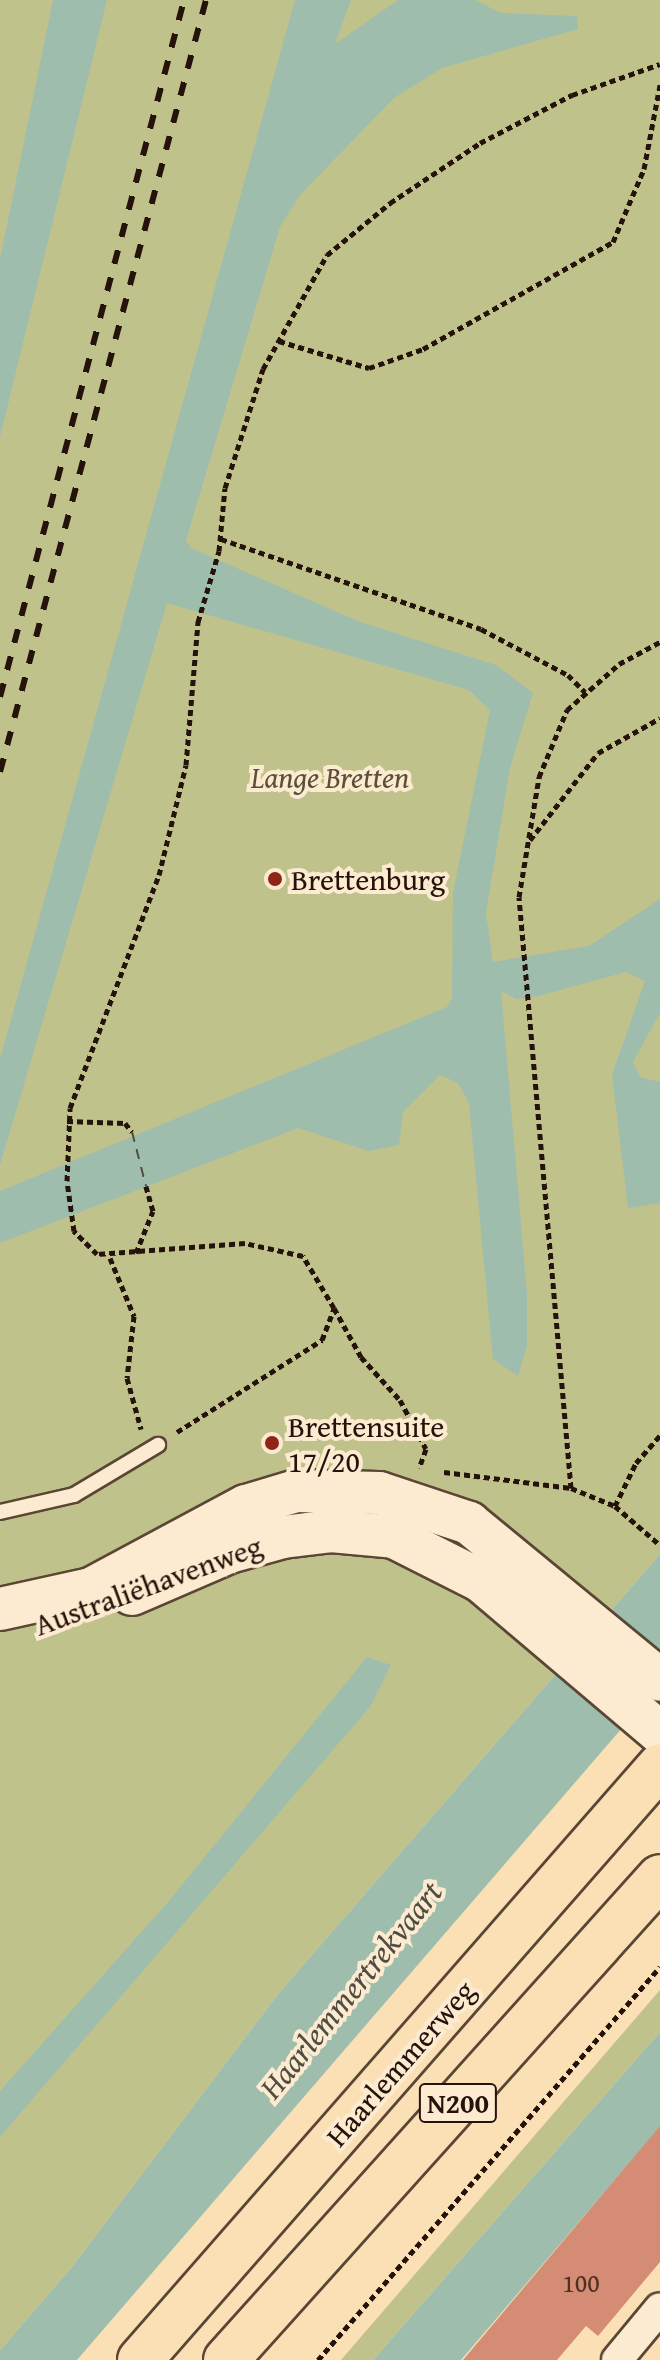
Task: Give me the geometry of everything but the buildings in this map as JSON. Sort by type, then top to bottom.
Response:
[{"type":"main road","name":"Haarlemmerweg","points":[[140,2360],[660,1766]]},
{"type":"main road","name":"N200","points":[[226,2360],[660,1877]]},
{"type":"street","name":"Australiëhavenweg","points":[[0,1609],[91,1589],[246,1506],[296,1491],[337,1489],[445,1511],[504,1548],[556,1617],[654,1727]]},
{"type":"street","name":"Australiëhavenweg","points":[[0,1633],[66,1620],[229,1552],[331,1531],[394,1537],[434,1552],[481,1581],[556,1617],[660,1680]]},
{"type":"street","points":[[617,2360],[660,2308]]},
{"type":"lane","points":[[0,1512],[74,1495],[152,1449]]},
{"type":"path","points":[[660,64],[572,95],[480,143],[390,203],[327,255],[263,369],[225,488],[219,551],[198,622],[186,765],[159,875],[67,1121],[66,1153],[72,1220],[86,1248],[110,1258],[245,1243],[303,1256],[361,1357],[400,1400],[426,1449],[419,1469],[571,1488],[615,1506],[660,1545]]},
{"type":"path","points":[[279,341],[369,368],[423,349],[613,242],[644,169],[660,85]]},
{"type":"path","points":[[221,539],[481,629],[568,675],[585,692]]},
{"type":"path","points":[[571,1488],[521,945],[527,844],[539,777],[567,710],[585,692],[660,642]]},
{"type":"path","points":[[527,844],[598,753],[660,718]]},
{"type":"path","points":[[67,1121],[125,1123],[132,1132]]},
{"type":"path","points":[[135,1254],[153,1211],[146,1186]]},
{"type":"path","points":[[110,1258],[134,1316],[127,1378],[152,1449],[322,1340],[334,1308]]},
{"type":"path","points":[[615,1506],[636,1463],[660,1435]]},
{"type":"path","points":[[318,2360],[660,1967]]},
{"type":"green space","name":"Lange Bretten","points":[[0,0],[660,0],[660,1554],[278,1994],[71,2268],[0,2350]]},
{"type":"green space","points":[[660,1990],[660,2032],[373,2360],[341,2360]]},
{"type":"water","points":[[53,0],[107,0],[0,437],[0,259]]},
{"type":"water","points":[[295,0],[351,0],[335,44],[398,0],[475,0],[501,13],[577,16],[578,29],[442,68],[394,98],[300,195],[280,227],[186,540],[191,548],[360,622],[496,665],[533,693],[510,768],[486,913],[493,962],[589,946],[660,899],[660,1013],[633,1062],[640,1077],[660,1082],[660,1203],[628,1208],[612,1075],[645,981],[626,972],[538,996],[516,999],[501,991],[527,1293],[527,1346],[518,1376],[493,1359],[469,1103],[458,1083],[440,1075],[403,1112],[399,1145],[369,1151],[298,1128],[0,1243],[0,1191],[447,1007],[452,998],[453,893],[490,710],[469,690],[167,603],[0,1165],[0,1059]]},
{"type":"water","name":"Haarlemmertrekvaart","points":[[660,1554],[660,1684],[77,2360],[0,2360],[0,2350],[71,2268],[278,1994]]},
{"type":"water","points":[[367,1657],[391,1665],[370,1707],[0,2137],[0,2091],[168,1902]]},
{"type":"water","points":[[660,2032],[660,2127],[461,2360],[373,2360]]},
{"type":"ferry route","points":[[132,1132],[146,1186]]},
{"type":"railway","points":[[0,697],[184,0]]},
{"type":"railway","points":[[0,772],[206,0]]},
{"type":"place","name":"Brettenburg","points":[[275,879]]},
{"type":"place","name":"Brettensuite 17/20","points":[[272,1443]]}]
